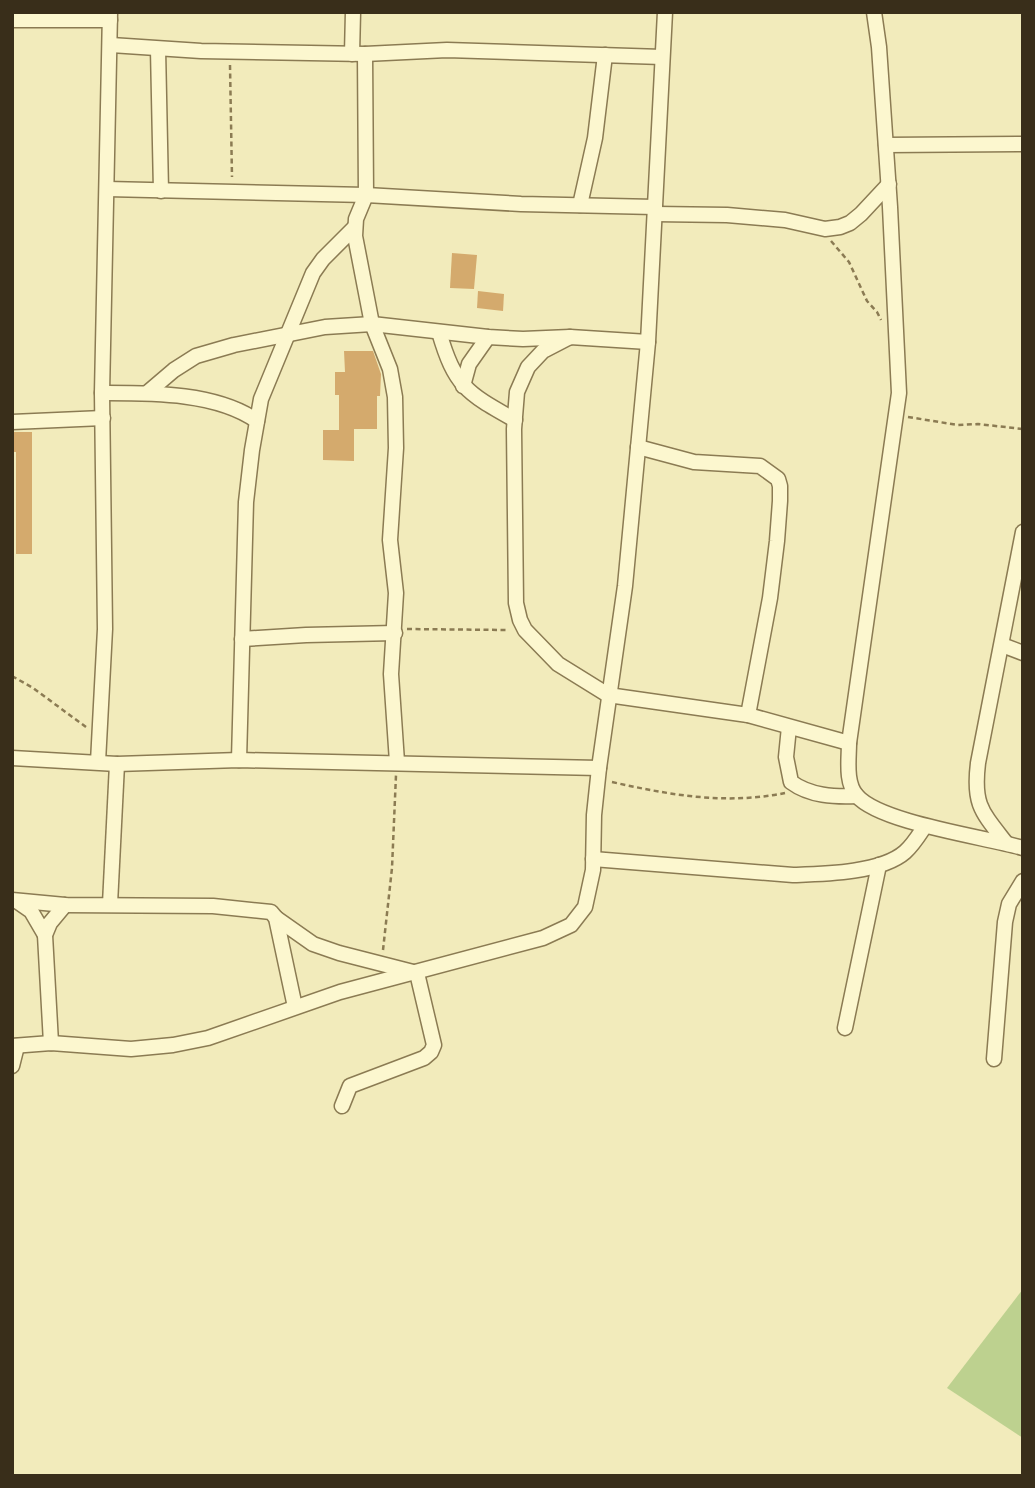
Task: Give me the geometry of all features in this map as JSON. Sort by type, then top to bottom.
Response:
[{"type":"street","points":[[354,12],[366,195],[356,219],[356,251],[372,324],[390,369],[395,397],[396,448],[390,540],[396,593],[391,674],[397,762]]},
{"type":"street","points":[[12,1066],[15,1046],[51,1044],[131,1049],[208,1038],[340,992],[543,938],[571,925],[585,907],[593,859],[598,774],[625,586],[648,342],[665,12]]},
{"type":"street","points":[[874,12],[889,184],[900,393],[849,743],[850,785],[857,796],[876,810],[925,826],[1023,848]]},
{"type":"street","points":[[12,20],[110,16],[102,393],[105,629],[98,762]]},
{"type":"street","points":[[111,45],[158,49],[358,54],[447,50],[662,57]]},
{"type":"street","points":[[158,49],[161,191]]},
{"type":"street","points":[[580,205],[595,138],[605,55]]},
{"type":"street","points":[[886,145],[1023,144]]},
{"type":"street","points":[[107,189],[366,195],[580,205],[785,220],[825,229],[850,223],[889,184]]},
{"type":"street","points":[[239,760],[246,502],[261,399],[313,273],[323,259],[355,228]]},
{"type":"street","points":[[147,393],[174,370],[196,356],[212,350],[325,327],[372,324],[488,337],[570,337],[648,342]]},
{"type":"street","points":[[439,332],[450,365],[463,386],[474,397],[514,420]]},
{"type":"street","points":[[463,386],[469,364],[488,337]]},
{"type":"street","points":[[570,337],[543,351],[528,367],[517,392],[514,420],[516,603],[520,620],[526,630],[558,664],[608,695],[748,715],[849,743]]},
{"type":"street","points":[[102,393],[147,393],[219,402],[257,421]]},
{"type":"street","points":[[12,422],[103,418]]},
{"type":"street","points":[[638,447],[694,463],[760,466],[778,479],[780,501],[770,598],[748,715]]},
{"type":"street","points":[[1006,843],[979,806],[975,788],[1023,532]]},
{"type":"street","points":[[242,639],[395,627]]},
{"type":"street","points":[[1002,645],[1023,653]]},
{"type":"street","points":[[789,727],[786,744],[790,782],[802,790],[835,797],[857,796]]},
{"type":"street","points":[[12,758],[117,764],[239,760],[397,762],[598,774]]},
{"type":"street","points":[[110,904],[117,764]]},
{"type":"street","points":[[593,859],[793,875],[818,874],[878,865],[904,853],[925,826]]},
{"type":"street","points":[[845,1028],[878,865]]},
{"type":"street","points":[[995,1059],[1005,922],[1009,904],[1023,881]]},
{"type":"street","points":[[15,900],[65,905],[263,909],[271,912],[313,944],[417,973]]},
{"type":"street","points":[[15,900],[31,911],[46,935]]},
{"type":"street","points":[[51,1044],[46,935],[50,923],[65,905]]},
{"type":"street","points":[[276,918],[295,1007]]},
{"type":"street","points":[[342,1106],[350,1086],[424,1058],[431,1052],[434,1045],[417,973]]},
{"type":"path","points":[[230,51],[232,193]]},
{"type":"path","points":[[816,227],[849,262],[864,295],[883,325],[898,332]]},
{"type":"path","points":[[897,416],[958,425],[978,424],[1023,429]]},
{"type":"path","points":[[395,627],[411,631],[482,628],[526,630]]},
{"type":"path","points":[[12,676],[33,688],[100,737]]},
{"type":"path","points":[[381,964],[390,893],[397,762]]},
{"type":"path","points":[[598,774],[664,794],[723,800],[760,798],[802,790]]},
{"type":"green space","points":[[1023,1289],[1023,1438],[947,1388]]},
{"type":"building","points":[[452,253],[477,255],[474,289],[450,288]]},
{"type":"building","points":[[478,291],[504,294],[503,311],[477,308]]},
{"type":"building","points":[[344,351],[373,351],[381,374],[380,396],[377,396],[377,429],[354,429],[354,461],[323,460],[323,430],[339,430],[339,395],[335,395],[335,372],[345,372]]},
{"type":"building","points":[[12,432],[32,432],[32,554],[16,554],[16,452],[12,452]]}]
